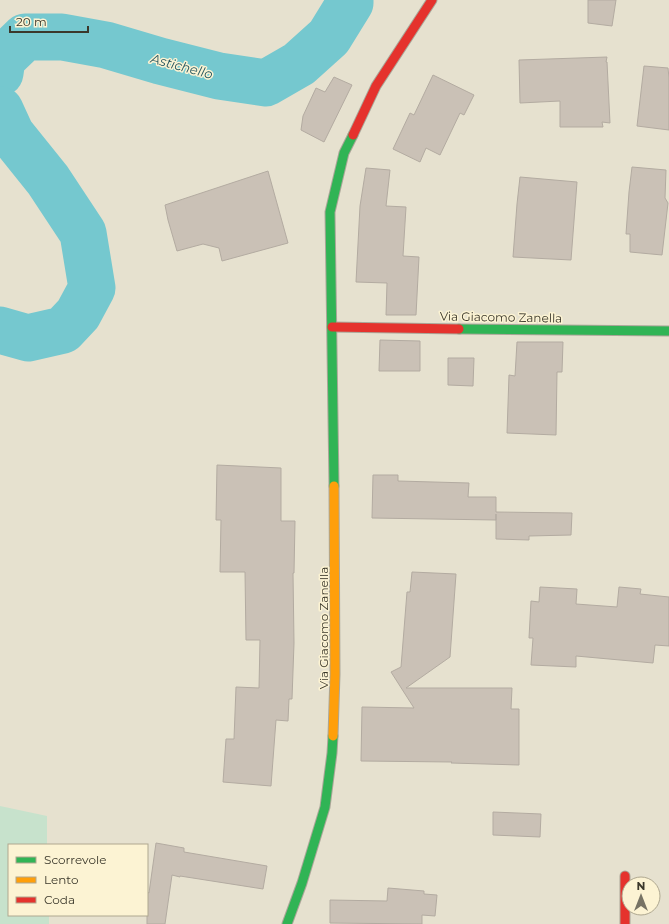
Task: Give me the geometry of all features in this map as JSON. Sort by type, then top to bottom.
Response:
[{"type":"street","name":"Via Giacomo Zanella","points":[[287,924],[302,883],[325,807],[332,753],[335,651],[335,538],[330,212],[344,153],[376,86],[432,0]]},
{"type":"street","name":"Via Giacomo Zanella","points":[[332,327],[669,331]]},
{"type":"green space","points":[[101,269],[93,306],[74,343],[63,350],[39,350],[0,343],[0,315],[20,328],[41,327],[67,314],[76,278]]},
{"type":"green space","points":[[0,806],[47,816],[47,844],[8,844],[8,916],[49,916],[49,924],[0,924]]},
{"type":"building","points":[[588,0],[616,0],[612,26],[588,23]]},
{"type":"building","points":[[607,57],[606,62],[610,123],[602,122],[603,127],[560,127],[560,101],[520,103],[519,60]]},
{"type":"building","points":[[644,66],[668,68],[669,130],[637,126]]},
{"type":"building","points":[[433,75],[474,95],[464,115],[460,113],[440,155],[426,148],[420,162],[393,149],[410,113],[414,115]]},
{"type":"building","points":[[334,77],[352,85],[324,142],[301,130],[303,116],[316,88],[325,92]]},
{"type":"building","points":[[632,167],[666,170],[665,198],[668,203],[662,255],[630,252],[630,234],[626,234]]},
{"type":"building","points":[[366,168],[390,170],[386,206],[406,207],[403,256],[419,257],[416,315],[386,315],[387,283],[356,282],[360,206]]},
{"type":"building","points":[[268,171],[288,243],[222,261],[219,248],[203,244],[177,251],[165,205]]},
{"type":"building","points":[[520,177],[577,182],[571,260],[513,257]]},
{"type":"building","points":[[380,340],[420,341],[420,371],[379,371]]},
{"type":"building","points":[[517,342],[563,342],[562,372],[557,372],[556,435],[507,433],[509,375],[515,376]]},
{"type":"building","points":[[448,358],[474,358],[473,386],[448,385]]},
{"type":"building","points":[[217,465],[281,468],[281,521],[295,521],[292,699],[289,699],[288,721],[276,720],[271,786],[223,782],[226,739],[234,739],[236,687],[259,688],[260,640],[246,640],[245,572],[220,572],[221,520],[216,520]]},
{"type":"building","points":[[373,475],[398,475],[398,481],[469,483],[468,497],[496,497],[496,512],[572,513],[571,535],[529,536],[529,540],[496,539],[496,520],[372,518]]},
{"type":"building","points":[[412,572],[456,574],[450,657],[406,688],[512,688],[511,709],[519,709],[519,765],[451,763],[452,762],[361,761],[362,707],[414,708],[391,672],[401,667],[407,592],[410,592]]},
{"type":"building","points":[[540,587],[577,589],[576,604],[617,607],[619,587],[641,589],[640,594],[669,597],[669,646],[655,645],[653,663],[576,656],[576,667],[531,665],[533,638],[529,638],[531,601],[539,602]]},
{"type":"building","points":[[493,812],[541,814],[540,837],[493,835]]},
{"type":"building","points":[[156,843],[184,848],[184,852],[267,866],[263,889],[172,875],[165,924],[147,924],[149,893]]},
{"type":"building","points":[[388,888],[424,891],[424,894],[437,895],[435,916],[422,915],[422,924],[330,923],[330,900],[387,901]]},
{"type":"waterway","name":"Astichello","points":[[0,73],[2,59],[25,37],[62,37],[106,45],[219,76],[266,83],[299,64],[329,37],[350,3],[350,0]]},
{"type":"waterway","name":"Astichello","points":[[0,110],[11,134],[48,180],[83,233],[92,288],[78,314],[63,330],[28,338],[0,330]]},
{"type":"traffic: fast","points":[[334,486],[330,212],[344,153],[353,135]]},
{"type":"traffic: fast","points":[[459,329],[669,331]]},
{"type":"traffic: fast","points":[[287,924],[302,883],[325,807],[333,736]]},
{"type":"traffic: slow","points":[[333,736],[335,674],[334,486]]},
{"type":"traffic: jam","points":[[353,135],[376,86],[432,0]]},
{"type":"traffic: jam","points":[[332,327],[459,329]]},
{"type":"traffic: jam","points":[[625,916],[625,924]]}]
